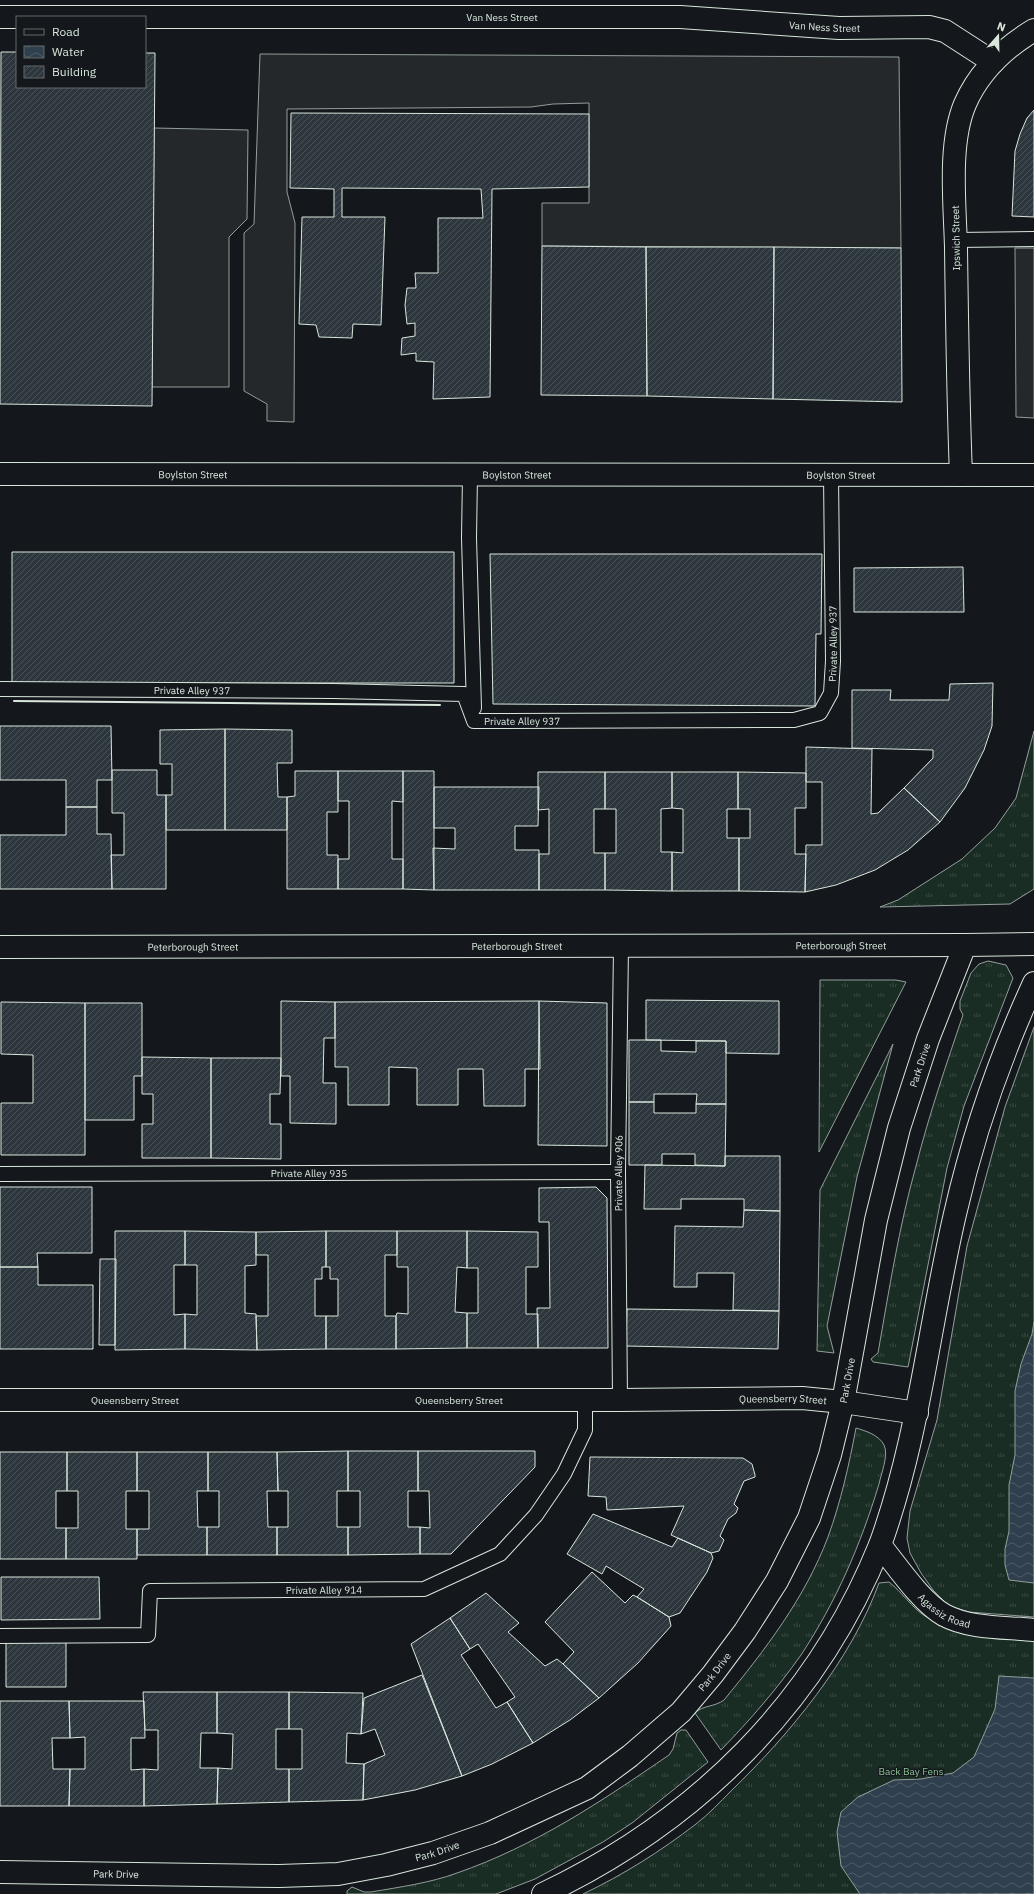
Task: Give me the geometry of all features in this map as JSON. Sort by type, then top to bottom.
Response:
[{"type":"main road","name":"Van Ness Street","points":[[0,17],[16,17]]},
{"type":"main road","name":"Van Ness Street","points":[[146,17],[680,17],[839,28],[929,27],[944,31],[993,62]]},
{"type":"main road","name":"Ipswich Street","points":[[961,475],[955,161],[957,127],[965,104],[972,91],[993,62],[1006,49],[1034,30]]},
{"type":"main road","name":"Boylston Street","points":[[0,474],[1034,475]]},
{"type":"main road","name":"Peterborough Street","points":[[0,947],[1034,944]]},
{"type":"main road","name":"Park Drive","points":[[0,1872],[271,1876],[338,1874],[386,1865],[434,1853],[490,1833],[587,1788],[630,1756],[681,1712],[713,1674],[777,1581],[809,1518],[830,1455],[843,1402],[876,1220],[899,1128],[928,1039],[965,945]]},
{"type":"main road","points":[[543,1894],[601,1864],[647,1836],[706,1790],[747,1750],[790,1701],[825,1653],[860,1592],[880,1545],[897,1494],[917,1413],[948,1244],[968,1161],[995,1079],[1034,983]]},
{"type":"main road","name":"Queensberry Street","points":[[0,1400],[620,1400],[802,1398],[843,1402],[917,1413]]},
{"type":"main road","name":"Agassiz Road","points":[[880,1545],[932,1607],[945,1615],[971,1623],[1034,1630]]},
{"type":"lane","points":[[956,240],[1034,239]]},
{"type":"lane","points":[[470,474],[469,538],[474,721]]},
{"type":"lane","name":"Private Alley 937","points":[[0,689],[333,691],[464,694],[474,721],[794,720],[820,714],[831,693],[833,662],[831,475]]},
{"type":"lane","name":"Private Alley 906","points":[[620,1400],[618,1172],[621,946]]},
{"type":"lane","name":"Private Alley 935","points":[[0,1174],[618,1172]]},
{"type":"lane","name":"Private Alley 914","points":[[0,1636],[148,1635],[150,1591],[424,1589],[500,1554],[536,1515],[564,1474],[584,1430],[585,1400]]},
{"type":"green space","points":[[1034,731],[1034,889],[1010,904],[880,907],[898,900],[962,859],[995,828],[1016,798]]},
{"type":"green space","points":[[988,961],[1006,965],[1013,978],[964,1106],[947,1168],[908,1367],[873,1362],[871,1359],[878,1353],[904,1212],[932,1109],[963,1015],[960,1009],[960,1001],[971,973],[979,964]]},
{"type":"green space","points":[[820,980],[896,980],[906,982],[819,1152]]},
{"type":"green space","points":[[1034,1027],[1034,1617],[969,1612],[949,1606],[933,1590],[921,1573],[910,1553],[907,1538],[910,1511],[937,1420],[967,1246],[1005,1107]]},
{"type":"green space","points":[[893,1044],[857,1177],[827,1326],[834,1353],[817,1351],[820,1190]]},
{"type":"green space","points":[[856,1428],[876,1436],[884,1445],[886,1454],[879,1484],[856,1550],[814,1635],[801,1655],[763,1704],[721,1750],[695,1713],[698,1710],[717,1704],[724,1700],[769,1643],[783,1623],[808,1581],[819,1559],[833,1523],[844,1483]]},
{"type":"green space","name":"Back Bay Fens","points":[[889,1582],[920,1613],[935,1621],[993,1634],[1034,1640],[1034,1894],[583,1894],[627,1871],[683,1834],[710,1812],[753,1769],[817,1694],[852,1640],[867,1612],[879,1583]]},
{"type":"green space","points":[[681,1730],[686,1730],[708,1762],[632,1823],[603,1842],[535,1879],[496,1894],[347,1894],[347,1891],[352,1887],[364,1892],[371,1892],[436,1879],[457,1873],[514,1850],[567,1821],[619,1789],[669,1755],[673,1749],[677,1733]]},
{"type":"shaded area","points":[[260,54],[899,57],[901,248],[542,246],[542,203],[589,203],[589,103],[553,104],[531,107],[287,109],[287,192],[295,223],[294,422],[267,421],[267,404],[244,391],[244,233],[254,224]]},
{"type":"shaded area","points":[[154,128],[248,130],[247,219],[229,237],[229,387],[152,387]]},
{"type":"shaded area","points":[[1015,248],[1034,248],[1034,418],[1016,417]]},
{"type":"water","points":[[1034,1322],[1034,1583],[1009,1580],[1005,1565],[1005,1549],[1009,1531],[1009,1485],[1015,1455],[1015,1391],[1021,1364],[1032,1334]]},
{"type":"water","points":[[999,1676],[1034,1678],[1034,1894],[860,1894],[841,1866],[837,1832],[841,1812],[858,1797],[894,1780],[921,1779],[953,1773],[974,1757],[995,1709]]},
{"type":"building","points":[[1,52],[16,52],[16,88],[146,88],[146,53],[155,53],[152,406],[0,404]]},
{"type":"building","points":[[1034,110],[1034,217],[1012,216],[1015,151],[1027,118]]},
{"type":"building","points":[[291,113],[589,114],[589,187],[492,189],[490,397],[433,399],[434,362],[416,361],[416,353],[401,355],[402,338],[415,336],[415,323],[407,324],[405,305],[407,288],[416,288],[415,273],[438,273],[438,218],[483,218],[481,189],[342,188],[342,217],[385,217],[381,325],[353,324],[352,338],[319,337],[316,325],[299,324],[302,217],[334,217],[334,189],[290,188]]},
{"type":"building","points":[[542,246],[646,247],[647,396],[541,395]]},
{"type":"building","points":[[646,247],[774,247],[773,399],[647,396]]},
{"type":"building","points":[[774,247],[901,248],[902,402],[773,399]]},
{"type":"building","points":[[12,552],[454,552],[454,683],[12,683]]},
{"type":"building","points":[[490,554],[822,554],[821,634],[816,634],[815,706],[493,704]]},
{"type":"building","points":[[963,567],[964,612],[854,612],[854,568]]},
{"type":"building","points":[[993,683],[992,726],[984,750],[965,788],[940,822],[904,788],[933,758],[933,750],[852,748],[852,690],[891,690],[890,700],[949,700],[950,684]]},
{"type":"building","points":[[0,726],[111,726],[112,780],[97,780],[97,807],[66,807],[66,780],[0,780]]},
{"type":"building","points":[[225,729],[225,830],[166,830],[166,795],[172,795],[172,764],[160,764],[160,730]]},
{"type":"building","points":[[225,729],[292,730],[292,763],[277,763],[278,797],[287,797],[287,830],[225,830]]},
{"type":"building","points":[[806,747],[872,749],[871,814],[878,813],[904,788],[940,822],[908,850],[875,870],[836,885],[805,892],[806,845],[822,845],[822,782],[806,782]]},
{"type":"building","points":[[112,770],[157,770],[157,795],[166,795],[166,889],[112,889],[111,855],[124,855],[124,813],[112,813]]},
{"type":"building","points":[[295,771],[338,771],[338,812],[327,812],[327,855],[338,855],[338,889],[287,889],[287,797],[295,796]]},
{"type":"building","points":[[338,771],[403,771],[403,802],[392,801],[392,859],[403,859],[403,889],[338,889],[338,859],[349,859],[349,801],[338,801]]},
{"type":"building","points":[[403,771],[434,771],[434,890],[403,889]]},
{"type":"building","points":[[538,772],[605,772],[605,809],[594,809],[594,853],[605,853],[605,890],[539,890],[539,854],[549,854],[549,809],[538,810]]},
{"type":"building","points":[[605,772],[672,772],[672,808],[661,809],[661,852],[672,852],[672,891],[605,890],[605,853],[616,853],[616,809],[605,809]]},
{"type":"building","points":[[672,772],[738,772],[738,809],[727,809],[727,838],[739,838],[739,891],[672,891],[672,852],[683,853],[683,809],[672,808]]},
{"type":"building","points":[[738,772],[806,773],[806,808],[795,808],[795,854],[806,854],[805,892],[739,891],[739,838],[750,838],[750,809],[738,809]]},
{"type":"building","points":[[434,787],[539,787],[538,826],[515,826],[515,850],[539,850],[539,890],[434,890],[433,848],[455,849],[455,828],[434,828]]},
{"type":"building","points":[[66,807],[97,807],[97,834],[111,834],[112,889],[0,889],[0,835],[66,835]]},
{"type":"building","points":[[646,1000],[779,1001],[779,1054],[726,1053],[726,1041],[646,1040]]},
{"type":"building","points":[[281,1001],[335,1002],[335,1038],[324,1038],[323,1083],[336,1083],[336,1124],[290,1123],[290,1076],[281,1076]]},
{"type":"building","points":[[539,1001],[607,1003],[607,1146],[538,1145]]},
{"type":"building","points":[[539,1001],[540,1069],[525,1069],[525,1106],[484,1106],[483,1069],[458,1069],[458,1105],[417,1105],[417,1068],[389,1067],[389,1105],[348,1105],[348,1067],[335,1067],[335,1002]]},
{"type":"building","points":[[1,1002],[85,1003],[85,1155],[1,1155],[1,1103],[33,1103],[33,1055],[1,1054]]},
{"type":"building","points":[[85,1003],[142,1003],[142,1076],[134,1076],[134,1120],[85,1120]]},
{"type":"building","points":[[629,1040],[661,1040],[661,1051],[696,1052],[696,1041],[726,1041],[726,1104],[696,1104],[697,1094],[654,1094],[654,1102],[629,1102]]},
{"type":"building","points":[[142,1057],[211,1058],[211,1158],[142,1158],[142,1124],[153,1124],[153,1094],[142,1094]]},
{"type":"building","points":[[211,1058],[281,1058],[280,1094],[270,1094],[270,1124],[281,1124],[281,1159],[211,1158]]},
{"type":"building","points":[[629,1102],[654,1102],[654,1113],[696,1113],[696,1104],[726,1104],[725,1166],[695,1165],[695,1154],[662,1154],[662,1165],[629,1165]]},
{"type":"building","points":[[725,1156],[780,1156],[780,1211],[744,1210],[744,1199],[681,1199],[681,1209],[644,1209],[645,1165],[725,1166]]},
{"type":"building","points":[[0,1187],[92,1187],[92,1253],[37,1253],[38,1267],[0,1267]]},
{"type":"building","points":[[596,1187],[607,1198],[608,1348],[538,1348],[537,1308],[550,1308],[549,1222],[539,1222],[539,1188]]},
{"type":"building","points":[[744,1210],[780,1211],[779,1311],[733,1310],[734,1273],[697,1273],[697,1287],[674,1287],[675,1226],[743,1227]]},
{"type":"building","points":[[115,1231],[185,1231],[185,1265],[174,1265],[174,1315],[185,1314],[185,1349],[115,1350]]},
{"type":"building","points":[[185,1231],[256,1232],[256,1265],[245,1266],[245,1313],[256,1314],[257,1350],[185,1349],[185,1314],[197,1315],[197,1265],[185,1265]]},
{"type":"building","points":[[326,1231],[326,1267],[322,1267],[322,1279],[315,1279],[315,1316],[326,1316],[326,1349],[257,1350],[256,1316],[268,1316],[268,1255],[256,1255],[256,1232]]},
{"type":"building","points":[[326,1231],[397,1231],[397,1255],[385,1255],[385,1316],[396,1316],[396,1349],[326,1349],[326,1316],[338,1316],[338,1279],[330,1279],[330,1267],[326,1267]]},
{"type":"building","points":[[397,1231],[467,1231],[467,1268],[457,1267],[455,1312],[467,1313],[467,1348],[396,1349],[397,1313],[408,1314],[408,1267],[397,1267]]},
{"type":"building","points":[[467,1231],[538,1232],[538,1267],[526,1267],[526,1314],[538,1314],[538,1348],[467,1348],[467,1313],[478,1313],[478,1268],[467,1268]]},
{"type":"building","points":[[100,1259],[116,1259],[115,1345],[99,1345]]},
{"type":"building","points":[[0,1267],[38,1267],[38,1285],[93,1285],[93,1349],[0,1349]]},
{"type":"building","points":[[627,1309],[779,1311],[778,1349],[626,1346]]},
{"type":"building","points":[[348,1451],[418,1451],[418,1491],[408,1491],[408,1527],[420,1527],[420,1554],[348,1555],[348,1527],[360,1527],[360,1491],[348,1491]]},
{"type":"building","points":[[348,1451],[348,1491],[337,1491],[337,1527],[348,1527],[348,1555],[277,1555],[277,1527],[288,1527],[288,1491],[278,1491],[277,1452]]},
{"type":"building","points":[[418,1451],[535,1451],[535,1467],[451,1554],[420,1554],[420,1527],[430,1528],[429,1491],[418,1491]]},
{"type":"building","points":[[0,1452],[67,1452],[67,1491],[56,1491],[56,1528],[66,1528],[66,1559],[0,1559]]},
{"type":"building","points":[[67,1452],[137,1452],[137,1491],[126,1491],[126,1529],[137,1529],[137,1559],[66,1559],[66,1528],[78,1528],[78,1491],[67,1491]]},
{"type":"building","points":[[137,1452],[208,1452],[208,1491],[197,1491],[198,1527],[207,1527],[207,1555],[137,1555],[137,1529],[149,1529],[149,1491],[137,1491]]},
{"type":"building","points":[[208,1452],[277,1452],[278,1491],[267,1491],[268,1527],[277,1527],[277,1555],[207,1555],[207,1527],[219,1527],[219,1491],[208,1491]]},
{"type":"building","points":[[590,1457],[743,1458],[752,1464],[755,1477],[744,1481],[734,1504],[738,1508],[736,1513],[728,1519],[720,1536],[724,1540],[719,1551],[711,1553],[671,1535],[684,1506],[607,1510],[606,1497],[588,1496]]},
{"type":"building","points":[[593,1514],[672,1547],[678,1538],[711,1553],[713,1558],[707,1572],[680,1613],[669,1617],[637,1597],[644,1589],[606,1566],[602,1574],[567,1554]]},
{"type":"building","points":[[592,1572],[625,1603],[633,1595],[637,1597],[669,1617],[671,1626],[638,1663],[599,1698],[563,1664],[574,1652],[545,1622]]},
{"type":"building","points":[[1,1577],[99,1577],[100,1619],[1,1620]]},
{"type":"building","points":[[486,1593],[519,1623],[508,1632],[545,1666],[557,1659],[599,1698],[570,1720],[533,1743],[507,1702],[515,1697],[478,1644],[470,1649],[450,1618]]},
{"type":"building","points":[[450,1618],[470,1649],[461,1655],[496,1708],[507,1702],[533,1743],[492,1764],[462,1776],[411,1644]]},
{"type":"building","points":[[6,1642],[66,1642],[66,1687],[6,1687]]},
{"type":"building","points":[[422,1675],[462,1776],[415,1790],[363,1800],[364,1764],[385,1755],[375,1729],[361,1734],[364,1698]]},
{"type":"building","points":[[143,1692],[217,1692],[217,1733],[201,1733],[200,1768],[218,1768],[217,1804],[144,1806],[144,1769],[158,1770],[158,1730],[145,1730]]},
{"type":"building","points":[[217,1692],[289,1692],[289,1729],[276,1729],[276,1769],[289,1769],[289,1802],[217,1804],[218,1768],[232,1769],[233,1734],[217,1733]]},
{"type":"building","points":[[289,1692],[363,1693],[361,1734],[347,1733],[346,1763],[364,1764],[363,1800],[289,1802],[289,1769],[302,1769],[302,1729],[289,1729]]},
{"type":"building","points":[[0,1701],[69,1701],[70,1738],[52,1738],[53,1769],[70,1769],[69,1806],[0,1806]]},
{"type":"building","points":[[69,1701],[144,1701],[145,1738],[131,1738],[131,1770],[144,1769],[144,1806],[69,1806],[70,1769],[85,1769],[85,1737],[70,1738]]},
{"type":"wall","points":[[14,701],[440,705]]}]
